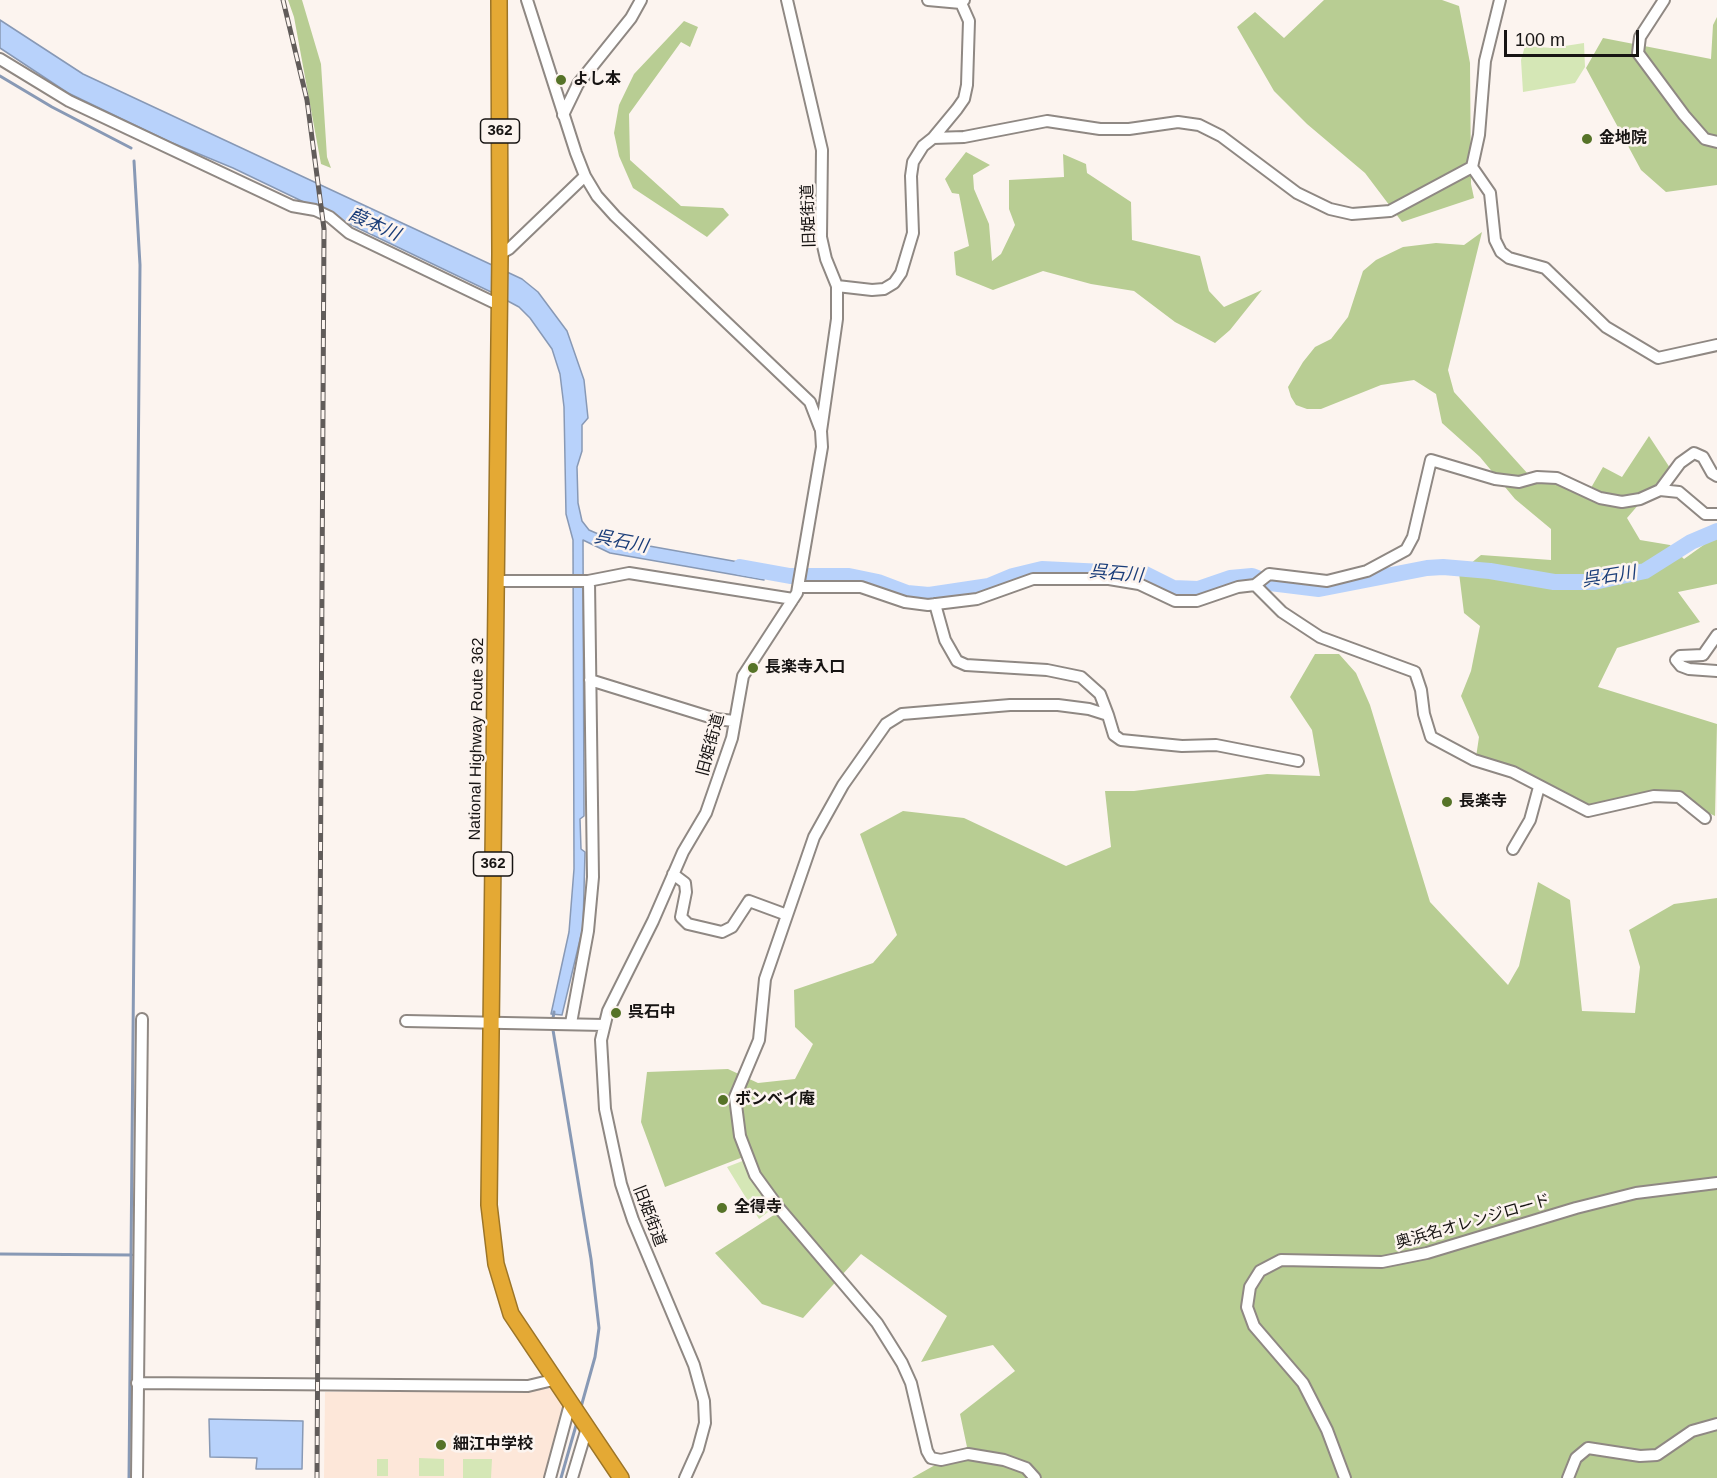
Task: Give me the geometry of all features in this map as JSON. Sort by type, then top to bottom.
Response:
[{"type":"highway","name":"National Highway Route 362","points":[[499,0],[500,258],[489,1205],[496,1264],[511,1314],[553,1380],[621,1478]]},
{"type":"street","points":[[527,0],[563,115],[585,176],[615,216],[810,402],[821,431]]},
{"type":"street","points":[[563,115],[578,84],[631,18],[641,0]]},
{"type":"street","name":"旧姫街道","points":[[685,1478],[705,1423],[704,1401],[694,1365],[633,1220],[621,1184],[605,1109],[600,1048],[604,1025],[673,874],[706,813],[724,765],[743,676],[793,599],[798,585],[821,456],[821,431],[837,319],[837,286],[826,259],[821,237],[822,150],[787,0]]},
{"type":"street","points":[[837,286],[884,289],[894,283],[901,273],[913,233],[911,176],[913,162],[923,146],[933,138],[964,99],[967,85],[969,21],[959,1],[928,0]]},
{"type":"street","points":[[1500,0],[1485,61],[1479,135],[1472,167],[1490,192],[1495,240],[1501,252],[1509,258],[1545,268],[1606,327],[1658,358],[1717,345]]},
{"type":"street","points":[[1664,0],[1640,37],[1638,52],[1684,115],[1705,139],[1717,142]]},
{"type":"street","points":[[0,59],[69,100],[292,206],[330,217],[349,233],[499,304]]},
{"type":"street","points":[[933,138],[964,137],[1047,121],[1100,129],[1138,128],[1178,122],[1198,125],[1221,136],[1297,193],[1330,209],[1352,214],[1390,211],[1472,167]]},
{"type":"street","points":[[500,258],[585,176]]},
{"type":"street","points":[[798,585],[861,587],[905,602],[935,604],[977,599],[1033,579],[1109,579],[1138,584],[1175,601],[1197,601],[1238,587],[1256,584],[1269,574],[1328,581],[1366,571],[1406,550],[1413,537],[1431,460],[1495,479],[1519,482],[1537,477],[1557,478],[1600,498],[1622,502],[1640,499],[1660,490],[1680,464],[1694,453],[1703,457],[1712,473],[1717,476]]},
{"type":"street","points":[[1660,490],[1679,492],[1705,514],[1717,514]]},
{"type":"street","points":[[497,581],[588,581],[629,573],[793,599]]},
{"type":"street","points":[[569,1022],[588,931],[593,877],[588,581]]},
{"type":"street","points":[[1256,584],[1282,612],[1320,637],[1415,672],[1431,737],[1474,760],[1513,772],[1588,811],[1654,796],[1679,796],[1705,818]]},
{"type":"street","points":[[935,604],[945,640],[957,661],[966,665],[1047,670],[1081,677],[1100,694],[1114,735],[1121,740],[1182,746],[1216,745],[1298,761]]},
{"type":"street","points":[[1717,635],[1703,655],[1680,656],[1676,660],[1681,666],[1689,669],[1717,671]]},
{"type":"street","points":[[590,680],[716,719],[734,721]]},
{"type":"street","points":[[1035,1478],[1026,1468],[1004,1460],[968,1454],[941,1460],[932,1458],[927,1450],[911,1383],[902,1363],[877,1323],[779,1208],[755,1175],[740,1136],[735,1097],[759,1040],[765,979],[814,837],[834,801],[886,724],[902,714],[1010,705],[1059,705],[1089,708],[1108,715]]},
{"type":"street","points":[[1513,849],[1530,820],[1539,787]]},
{"type":"street","points":[[673,874],[685,883],[686,892],[681,917],[688,924],[722,932],[732,927],[749,901],[787,915]]},
{"type":"street","points":[[137,1478],[142,1019]]},
{"type":"street","points":[[406,1021],[569,1022],[604,1025]]},
{"type":"street","name":"奥浜名オレンジロード","points":[[1345,1478],[1327,1430],[1304,1383],[1254,1326],[1247,1307],[1250,1287],[1260,1271],[1281,1260],[1382,1262],[1427,1253],[1576,1208],[1636,1193],[1717,1183]]},
{"type":"street","points":[[137,1383],[528,1386],[553,1380]]},
{"type":"street","points":[[550,1478],[570,1404]]},
{"type":"street","points":[[1568,1478],[1576,1458],[1588,1448],[1640,1456],[1657,1455],[1692,1431],[1717,1424]]},
{"type":"street","points":[[572,1478],[587,1428]]},
{"type":"shaded area","name":"細江中学校","points":[[550,1388],[566,1411],[547,1478],[324,1478],[325,1392]]},
{"type":"green space","points":[[288,0],[302,0],[321,64],[327,157],[331,168],[321,164],[294,17]]},
{"type":"green space","points":[[1324,0],[1442,0],[1459,6],[1470,63],[1471,184],[1474,198],[1402,222],[1365,173],[1307,124],[1274,91],[1237,27],[1255,12],[1284,38]]},
{"type":"green space","points":[[1717,17],[1717,185],[1666,192],[1641,170],[1586,68],[1603,38],[1711,59],[1713,25]]},
{"type":"green space","points":[[684,21],[698,27],[690,47],[681,42],[629,114],[630,160],[681,206],[723,208],[729,215],[707,237],[633,188],[619,156],[614,133],[619,105],[634,74]]},
{"type":"green space","points":[[1584,43],[1585,67],[1575,83],[1523,92],[1521,60],[1525,46],[1552,48]]},
{"type":"green space","points":[[966,152],[990,165],[973,175],[974,189],[989,224],[992,261],[1001,254],[1015,225],[1009,209],[1009,180],[1064,177],[1063,154],[1086,164],[1087,173],[1131,202],[1132,240],[1200,256],[1209,291],[1224,307],[1262,290],[1230,330],[1215,343],[1175,322],[1134,291],[1091,284],[1043,271],[993,290],[956,275],[954,252],[969,246],[959,194],[952,193],[945,179]]},
{"type":"green space","points":[[1482,232],[1448,370],[1454,392],[1528,474],[1588,493],[1603,467],[1622,477],[1649,436],[1670,468],[1627,518],[1640,540],[1670,545],[1684,559],[1712,539],[1717,539],[1717,584],[1678,592],[1700,622],[1617,648],[1598,687],[1717,724],[1715,816],[1673,796],[1588,811],[1521,777],[1475,764],[1479,737],[1461,696],[1471,671],[1480,626],[1464,613],[1459,573],[1481,555],[1551,560],[1551,529],[1515,499],[1480,457],[1442,423],[1436,394],[1414,380],[1381,385],[1321,409],[1307,409],[1296,405],[1291,397],[1288,387],[1303,362],[1315,347],[1331,339],[1348,317],[1363,271],[1376,260],[1403,247],[1436,243],[1464,245]]},
{"type":"green space","points":[[1315,654],[1339,654],[1356,673],[1370,705],[1430,902],[1508,985],[1519,966],[1538,882],[1570,900],[1582,1011],[1635,1013],[1640,967],[1629,930],[1674,904],[1717,898],[1717,1478],[912,1478],[967,1447],[960,1414],[1015,1371],[993,1345],[921,1362],[947,1316],[861,1254],[803,1318],[762,1304],[715,1253],[777,1213],[751,1154],[665,1187],[641,1122],[647,1072],[728,1069],[758,1083],[795,1079],[813,1044],[795,1027],[794,990],[873,963],[897,935],[860,834],[903,811],[964,818],[1066,866],[1111,847],[1105,791],[1134,791],[1267,774],[1320,776],[1312,730],[1290,697]]},
{"type":"green space","points":[[745,1160],[772,1209],[759,1219],[727,1167]]},
{"type":"green space","points":[[419,1458],[444,1459],[444,1476],[419,1476]]},
{"type":"green space","points":[[377,1459],[388,1459],[388,1476],[377,1476]]},
{"type":"green space","points":[[463,1459],[492,1459],[491,1478],[463,1478]]},
{"type":"water","name":"葭本川","points":[[0,20],[83,74],[522,279],[538,292],[567,331],[584,380],[588,418],[582,425],[582,451],[577,467],[578,503],[582,521],[589,530],[610,539],[761,566],[764,580],[610,553],[583,540],[584,816],[580,819],[581,849],[585,852],[583,927],[562,1015],[551,1014],[569,932],[574,869],[573,540],[566,514],[564,407],[560,374],[552,349],[530,318],[519,307],[491,292],[233,168],[170,142],[68,93],[0,48]]},
{"type":"water","points":[[209,1419],[303,1421],[302,1469],[256,1469],[257,1458],[210,1457]]},
{"type":"waterway","points":[[0,76],[52,107],[131,148]]},
{"type":"waterway","points":[[129,1478],[140,265],[134,161]]},
{"type":"waterway","name":"呉石川","points":[[740,567],[790,576],[849,576],[878,582],[907,593],[929,595],[989,586],[1013,576],[1042,569],[1145,574],[1173,588],[1198,589],[1230,578],[1252,576],[1270,583],[1319,589],[1427,568],[1443,567],[1490,571],[1554,582],[1594,582],[1645,571],[1691,542],[1717,531]]},
{"type":"waterway","points":[[554,1012],[552,1024],[591,1259],[599,1328],[595,1357],[581,1407]]},
{"type":"waterway","points":[[0,1254],[132,1255]]},
{"type":"waterway","points":[[561,1478],[577,1422]]},
{"type":"railway","points":[[283,0],[307,100],[324,229],[317,1478]]},
{"type":"place","name":"よし本","points":[[561,80]]},
{"type":"place","name":"金地院","points":[[1587,139]]},
{"type":"place","name":"長楽寺入口","points":[[753,668]]},
{"type":"place","name":"長楽寺","points":[[1447,802]]},
{"type":"place","name":"呉石中","points":[[616,1013]]},
{"type":"place","name":"ボンベイ庵","points":[[723,1100]]},
{"type":"place","name":"全得寺","points":[[722,1208]]},
{"type":"place","name":"細江中学校","points":[[441,1445]]}]
